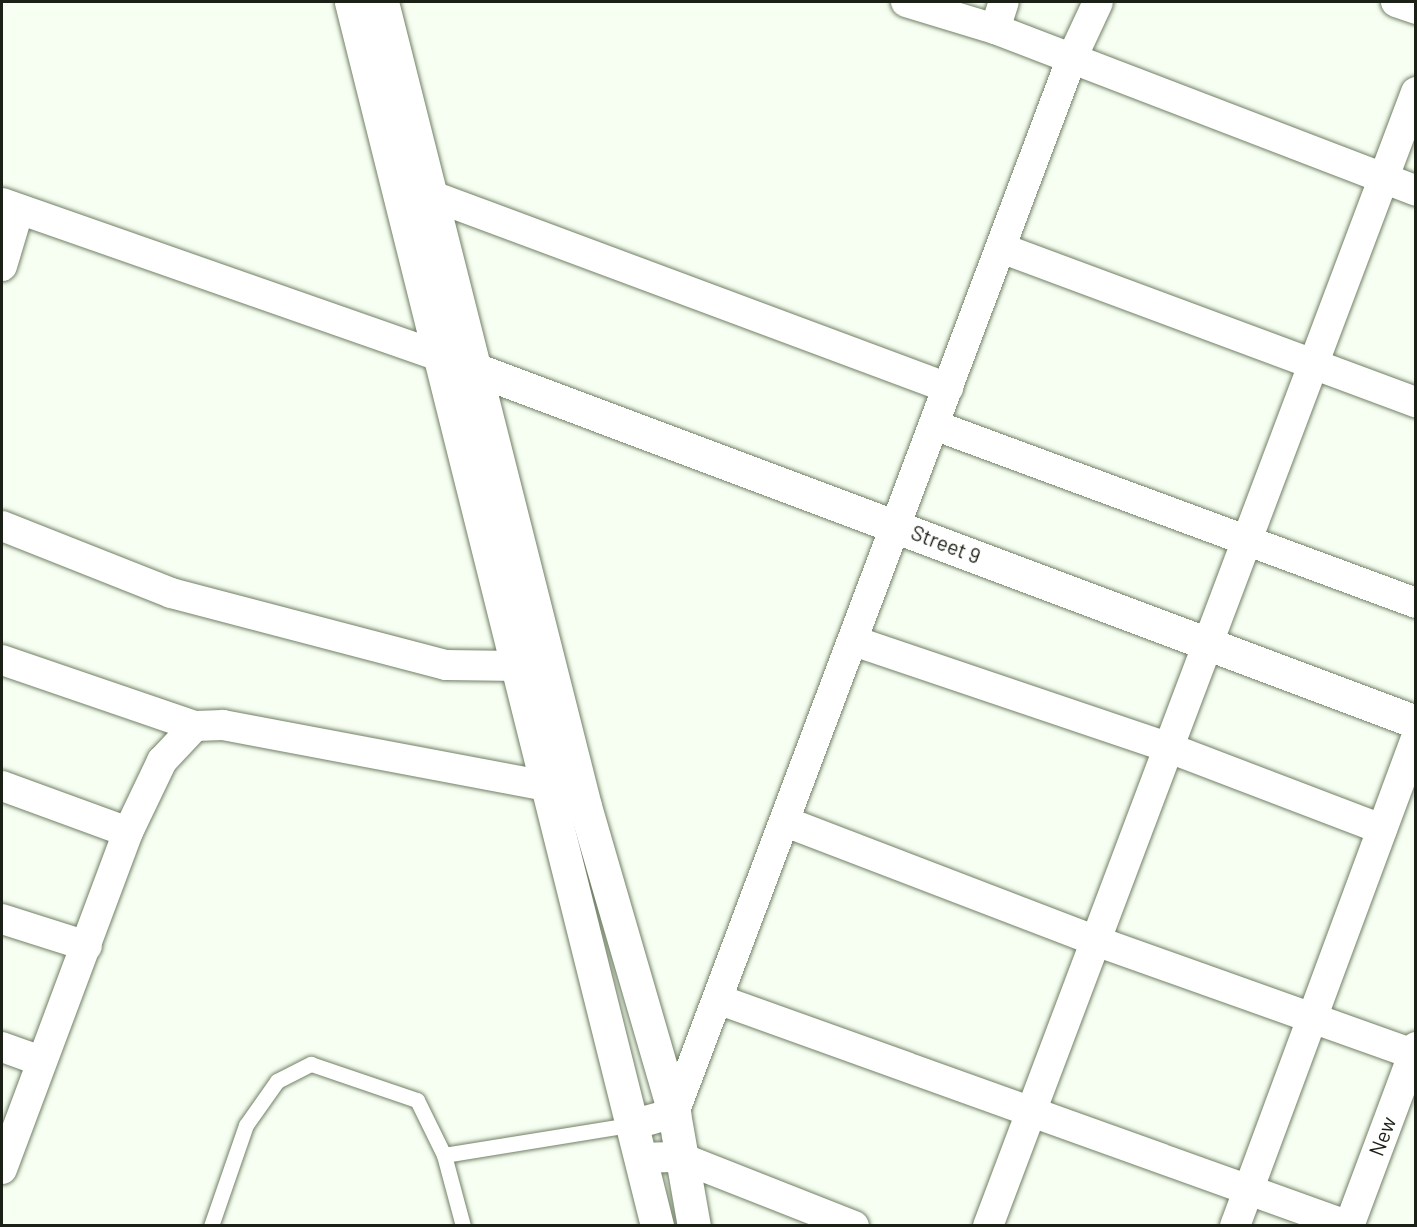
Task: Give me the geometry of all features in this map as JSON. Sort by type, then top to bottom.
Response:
[{"type":"main road","points":[[351,2],[443,358],[518,666],[635,1124],[657,1226]]},
{"type":"main road","points":[[382,2],[585,806],[674,1113],[679,1157],[694,1226]]},
{"type":"main road","name":"Street 9","points":[[475,369],[1416,722]]},
{"type":"street","points":[[908,2],[1000,15],[1071,60],[1416,191]]},
{"type":"street","points":[[635,1124],[674,1113],[720,1000],[1071,60],[1098,2]]},
{"type":"street","points":[[1396,2],[1416,9]]},
{"type":"street","points":[[988,1226],[1096,941],[1205,642],[1416,92]]},
{"type":"street","points":[[430,195],[948,388]]},
{"type":"street","points":[[2,266],[10,206],[475,369]]},
{"type":"street","points":[[1000,248],[1416,402]]},
{"type":"street","points":[[934,425],[1416,603]]},
{"type":"street","points":[[2,526],[171,592],[446,665],[518,666]]},
{"type":"street","points":[[854,641],[1167,747],[1382,829]]},
{"type":"street","points":[[2,660],[195,726],[223,725],[550,787]]},
{"type":"street","points":[[2,1168],[40,1060],[87,946],[128,832],[162,761],[195,726]]},
{"type":"street","points":[[1236,1226],[1416,738]]},
{"type":"street","points":[[2,786],[128,832]]},
{"type":"street","points":[[786,822],[1096,941],[1313,1019],[1415,1052]]},
{"type":"street","points":[[2,919],[87,946]]},
{"type":"street","points":[[720,1000],[1032,1113],[1251,1188],[1349,1225]]},
{"type":"street","points":[[2,1047],[40,1060]]},
{"type":"street","name":"New","points":[[1349,1225],[1415,1052]]},
{"type":"street","points":[[641,1158],[679,1157],[854,1226]]},
{"type":"lane","points":[[211,1226],[246,1125],[277,1081],[311,1064],[417,1100],[444,1155],[463,1226]]},
{"type":"lane","points":[[444,1155],[635,1124]]}]
